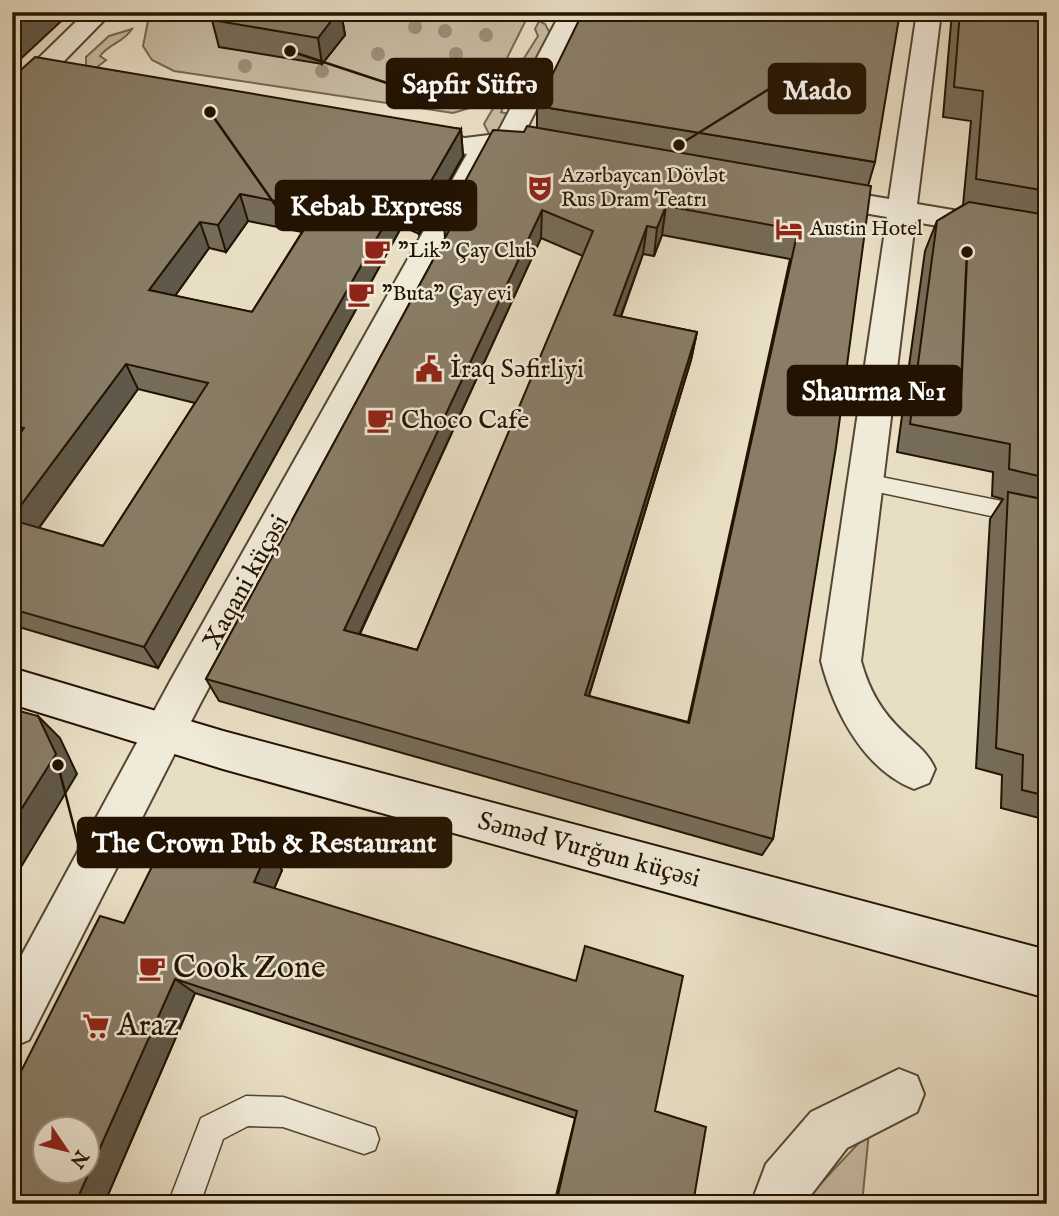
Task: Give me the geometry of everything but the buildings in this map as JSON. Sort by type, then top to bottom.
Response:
[{"type":"street","points":[[12,99],[56,74],[100,12]]},
{"type":"street","name":"Xaqani küçəsi","points":[[12,1023],[164,733],[414,274],[496,143],[573,12]]},
{"type":"street","points":[[914,769],[885,745],[861,717],[848,689],[841,661],[929,12]]},
{"type":"street","points":[[383,131],[465,146],[496,143],[562,151]]},
{"type":"street","points":[[794,191],[1047,236]]},
{"type":"street","name":"Səməd Vurğun küçəsi","points":[[12,686],[164,733],[1047,974]]},
{"type":"street","points":[[777,1204],[785,1183],[829,1130],[900,1094]]},
{"type":"lane","points":[[866,482],[1047,519]]},
{"type":"lane","points":[[184,1204],[212,1129],[246,1111],[283,1112],[364,1139]]},
{"type":"shaded area","points":[[156,12],[530,12],[488,96],[476,106],[453,113],[174,71],[152,60],[143,46],[148,21]]},
{"type":"shaded area","points":[[539,21],[545,24],[551,35],[535,66],[516,77],[521,63],[538,36],[535,29]]},
{"type":"shaded area","points":[[132,29],[100,56],[106,60],[96,68],[86,68],[86,57],[109,36]]},
{"type":"shaded area","points":[[527,82],[518,100],[505,103],[501,112],[508,114],[505,128],[490,136],[484,124],[496,104],[512,89]]},
{"type":"shaded area","points":[[869,1132],[862,1204],[809,1204],[810,1195]]},
{"type":"place","name":"Sapfir Süfrə","points":[[290,51]]},
{"type":"place","name":"Kebab Express","points":[[210,112]]},
{"type":"place","name":"Mado","points":[[679,145]]},
{"type":"place","name":"Azərbaycan Dövlət Rus Dram Teatrı","points":[[540,188]]},
{"type":"place","name":"Austin Hotel","points":[[789,229]]},
{"type":"place","name":"\"Lik\" Çay Club","points":[[377,251]]},
{"type":"place","name":"Shaurma №1","points":[[967,252]]},
{"type":"place","name":"\"Buta\" Çay evi","points":[[361,294]]},
{"type":"place","name":"İraq Səfirliyi","points":[[429,369]]},
{"type":"place","name":"Choco Cafe","points":[[380,420]]},
{"type":"place","name":"The Crown Pub & Restaurant","points":[[58,765]]},
{"type":"place","name":"Cook Zone","points":[[152,968]]},
{"type":"place","name":"Araz","points":[[96,1026]]}]
